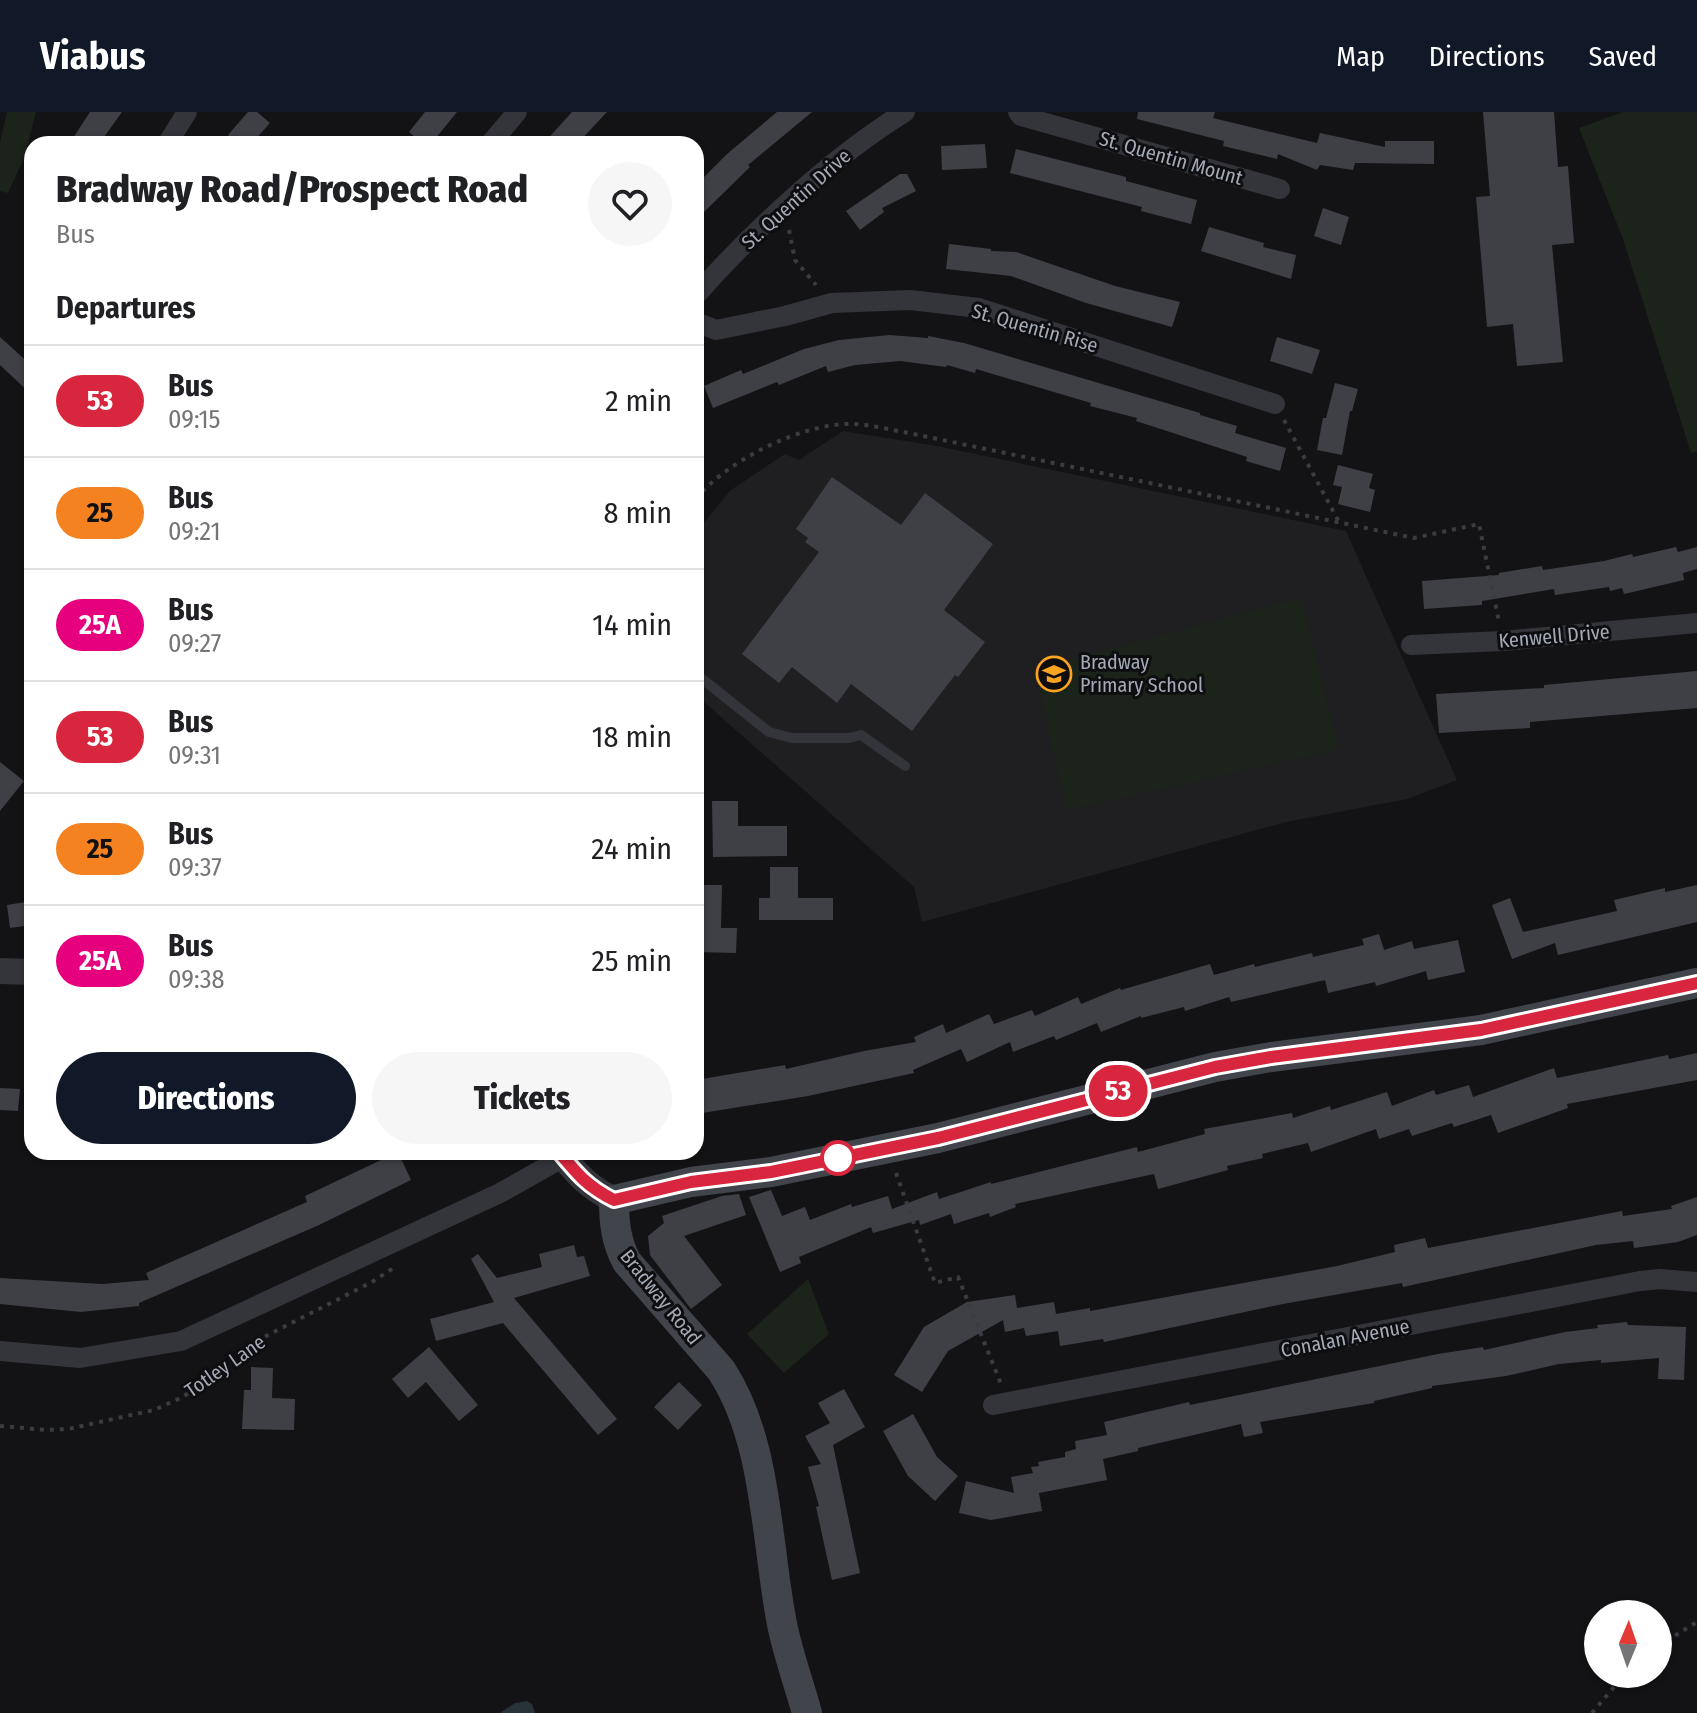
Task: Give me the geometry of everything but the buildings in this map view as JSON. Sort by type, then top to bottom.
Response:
[{"type":"main road","points":[[614,1200],[664,1188],[771,1172],[985,1127],[1215,1067],[1481,1030],[1697,983]]},
{"type":"main road","name":"Bradway Road","points":[[614,1200],[614,1225],[627,1262],[721,1370],[733,1388],[763,1487],[782,1626],[807,1713]]},
{"type":"street","points":[[172,136],[187,112]]},
{"type":"street","points":[[497,136],[517,112]]},
{"type":"street","name":"St. Quentin Drive","points":[[704,286],[727,260],[843,155],[905,112]]},
{"type":"street","name":"St. Quentin Mount","points":[[1018,112],[1021,116],[1280,189]]},
{"type":"street","name":"St. Quentin Rise","points":[[704,325],[716,330],[832,303],[910,300],[979,308],[1275,404]]},
{"type":"street","name":"Kenwell Drive","points":[[1411,645],[1503,641],[1697,623]]},
{"type":"street","points":[[0,971],[24,972]]},
{"type":"street","name":"Totley Lane","points":[[0,1351],[80,1358],[181,1341],[500,1193],[554,1160]]},
{"type":"street","points":[[566,1160],[579,1178],[614,1200]]},
{"type":"street","name":"Conalan Avenue","points":[[1000,1404],[1640,1281],[1697,1282]]},
{"type":"lane","points":[[704,680],[769,732],[792,738],[849,738],[861,735],[905,766]]},
{"type":"path","points":[[784,208],[795,260],[832,303]]},
{"type":"path","points":[[1275,404],[1339,522]]},
{"type":"path","points":[[704,489],[740,463],[788,437],[854,424],[1414,538],[1479,524],[1503,641]]},
{"type":"path","points":[[887,1148],[935,1283],[958,1277],[1000,1404]]},
{"type":"path","name":"Totley Lane","points":[[0,1426],[46,1430],[89,1426],[154,1410],[183,1397],[262,1338],[386,1274],[413,1253],[414,1234]]},
{"type":"path","points":[[1672,1637],[1697,1622]]},
{"type":"path","points":[[1592,1713],[1613,1688]]},
{"type":"shaded area","points":[[7,112],[36,112],[30,136],[24,136],[24,158],[8,193],[0,191],[0,142]]},
{"type":"shaded area","points":[[1623,112],[1697,112],[1697,451],[1691,453],[1623,239],[1579,128]]},
{"type":"shaded area","name":"Bradway Primary School","points":[[843,431],[937,446],[1346,531],[1457,780],[1407,799],[1286,822],[922,922],[914,887],[704,702],[704,522],[731,490],[785,454],[799,460]]},
{"type":"shaded area","points":[[1301,598],[1339,749],[1066,810],[1035,669]]},
{"type":"shaded area","points":[[808,1279],[829,1334],[784,1373],[747,1334]]},
{"type":"shaded area","points":[[527,1701],[532,1704],[535,1713],[500,1713],[515,1703]]},
{"type":"bus line","name":"53","points":[[565,1160],[579,1178],[614,1200],[691,1182],[771,1172],[938,1138],[1215,1067],[1481,1030],[1697,983]]},
{"type":"place","name":"Bradway Primary School","points":[[1054,674]]}]
